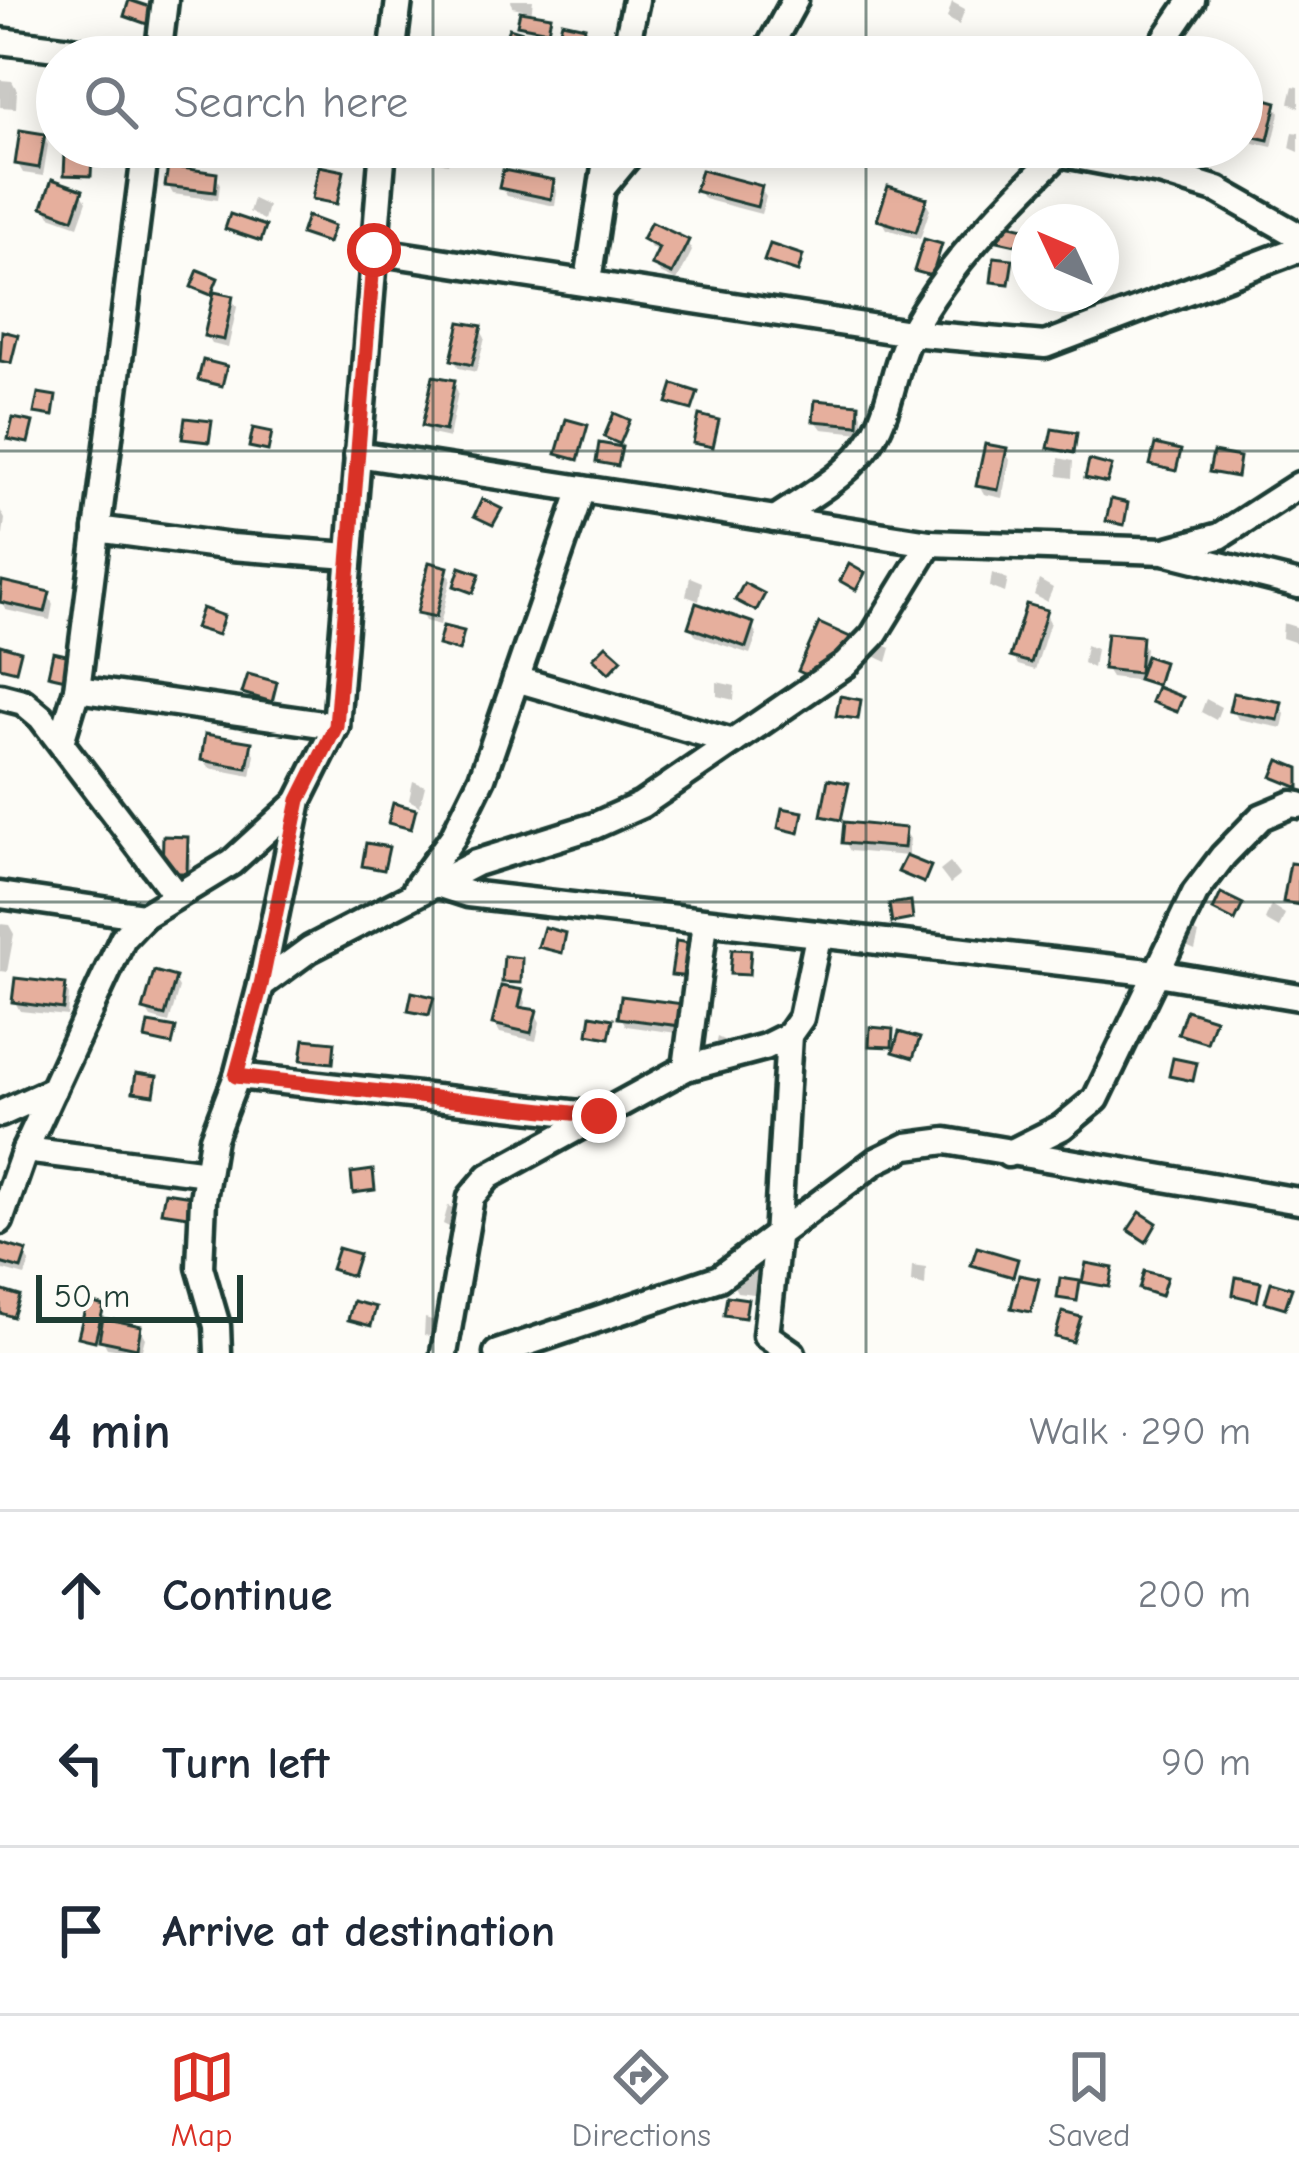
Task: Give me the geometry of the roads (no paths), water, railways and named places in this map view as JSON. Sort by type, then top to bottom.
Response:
[{"type":"street","points":[[161,36],[165,0]]},
{"type":"street","points":[[395,36],[399,0]]},
{"type":"street","points":[[628,36],[636,0]]},
{"type":"street","points":[[775,36],[795,0]]},
{"type":"street","points":[[1167,36],[1192,0]]},
{"type":"street","points":[[0,41],[36,46]]},
{"type":"street","points":[[61,742],[77,689],[143,168]]},
{"type":"street","points":[[218,1353],[217,1326],[200,1267],[207,1173],[261,985],[299,800],[336,726],[381,168]]},
{"type":"street","points":[[589,281],[605,168]]},
{"type":"street","points":[[602,189],[619,168]]},
{"type":"street","points":[[775,520],[854,462],[875,434],[910,333],[966,253],[1046,168]]},
{"type":"street","points":[[1141,168],[1218,190],[1299,236]]},
{"type":"street","points":[[374,250],[910,333],[1046,345],[1299,249]]},
{"type":"street","points":[[357,454],[930,544],[1166,551],[1299,585]]},
{"type":"street","points":[[1166,551],[1220,536],[1299,485]]},
{"type":"street","points":[[422,889],[482,778],[582,489]]},
{"type":"street","points":[[97,529],[349,556]]},
{"type":"street","points":[[261,985],[310,949],[476,863],[594,826],[641,805],[845,665],[873,636],[930,544]]},
{"type":"street","points":[[516,680],[733,742]]},
{"type":"street","points":[[77,689],[336,726]]},
{"type":"street","points":[[0,696],[23,702],[61,742],[176,895]]},
{"type":"street","points":[[0,1221],[25,1150],[123,938],[144,916],[231,863],[299,800]]},
{"type":"street","points":[[1008,1154],[1062,1127],[1096,1099],[1195,893],[1222,856],[1261,817],[1299,805]]},
{"type":"street","points":[[422,889],[1157,973],[1299,997]]},
{"type":"street","points":[[0,895],[144,916]]},
{"type":"street","points":[[686,1068],[705,923]]},
{"type":"street","points":[[445,1353],[472,1197],[489,1176],[686,1068],[789,1035],[801,1018],[818,937]]},
{"type":"street","points":[[789,1035],[766,1335],[792,1353]]},
{"type":"street","points":[[236,1076],[599,1116]]},
{"type":"street","points":[[0,1114],[53,1090]]},
{"type":"street","points":[[497,1353],[719,1278],[876,1161],[907,1146],[946,1141],[1299,1201]]},
{"type":"street","points":[[25,1150],[207,1173]]}]
